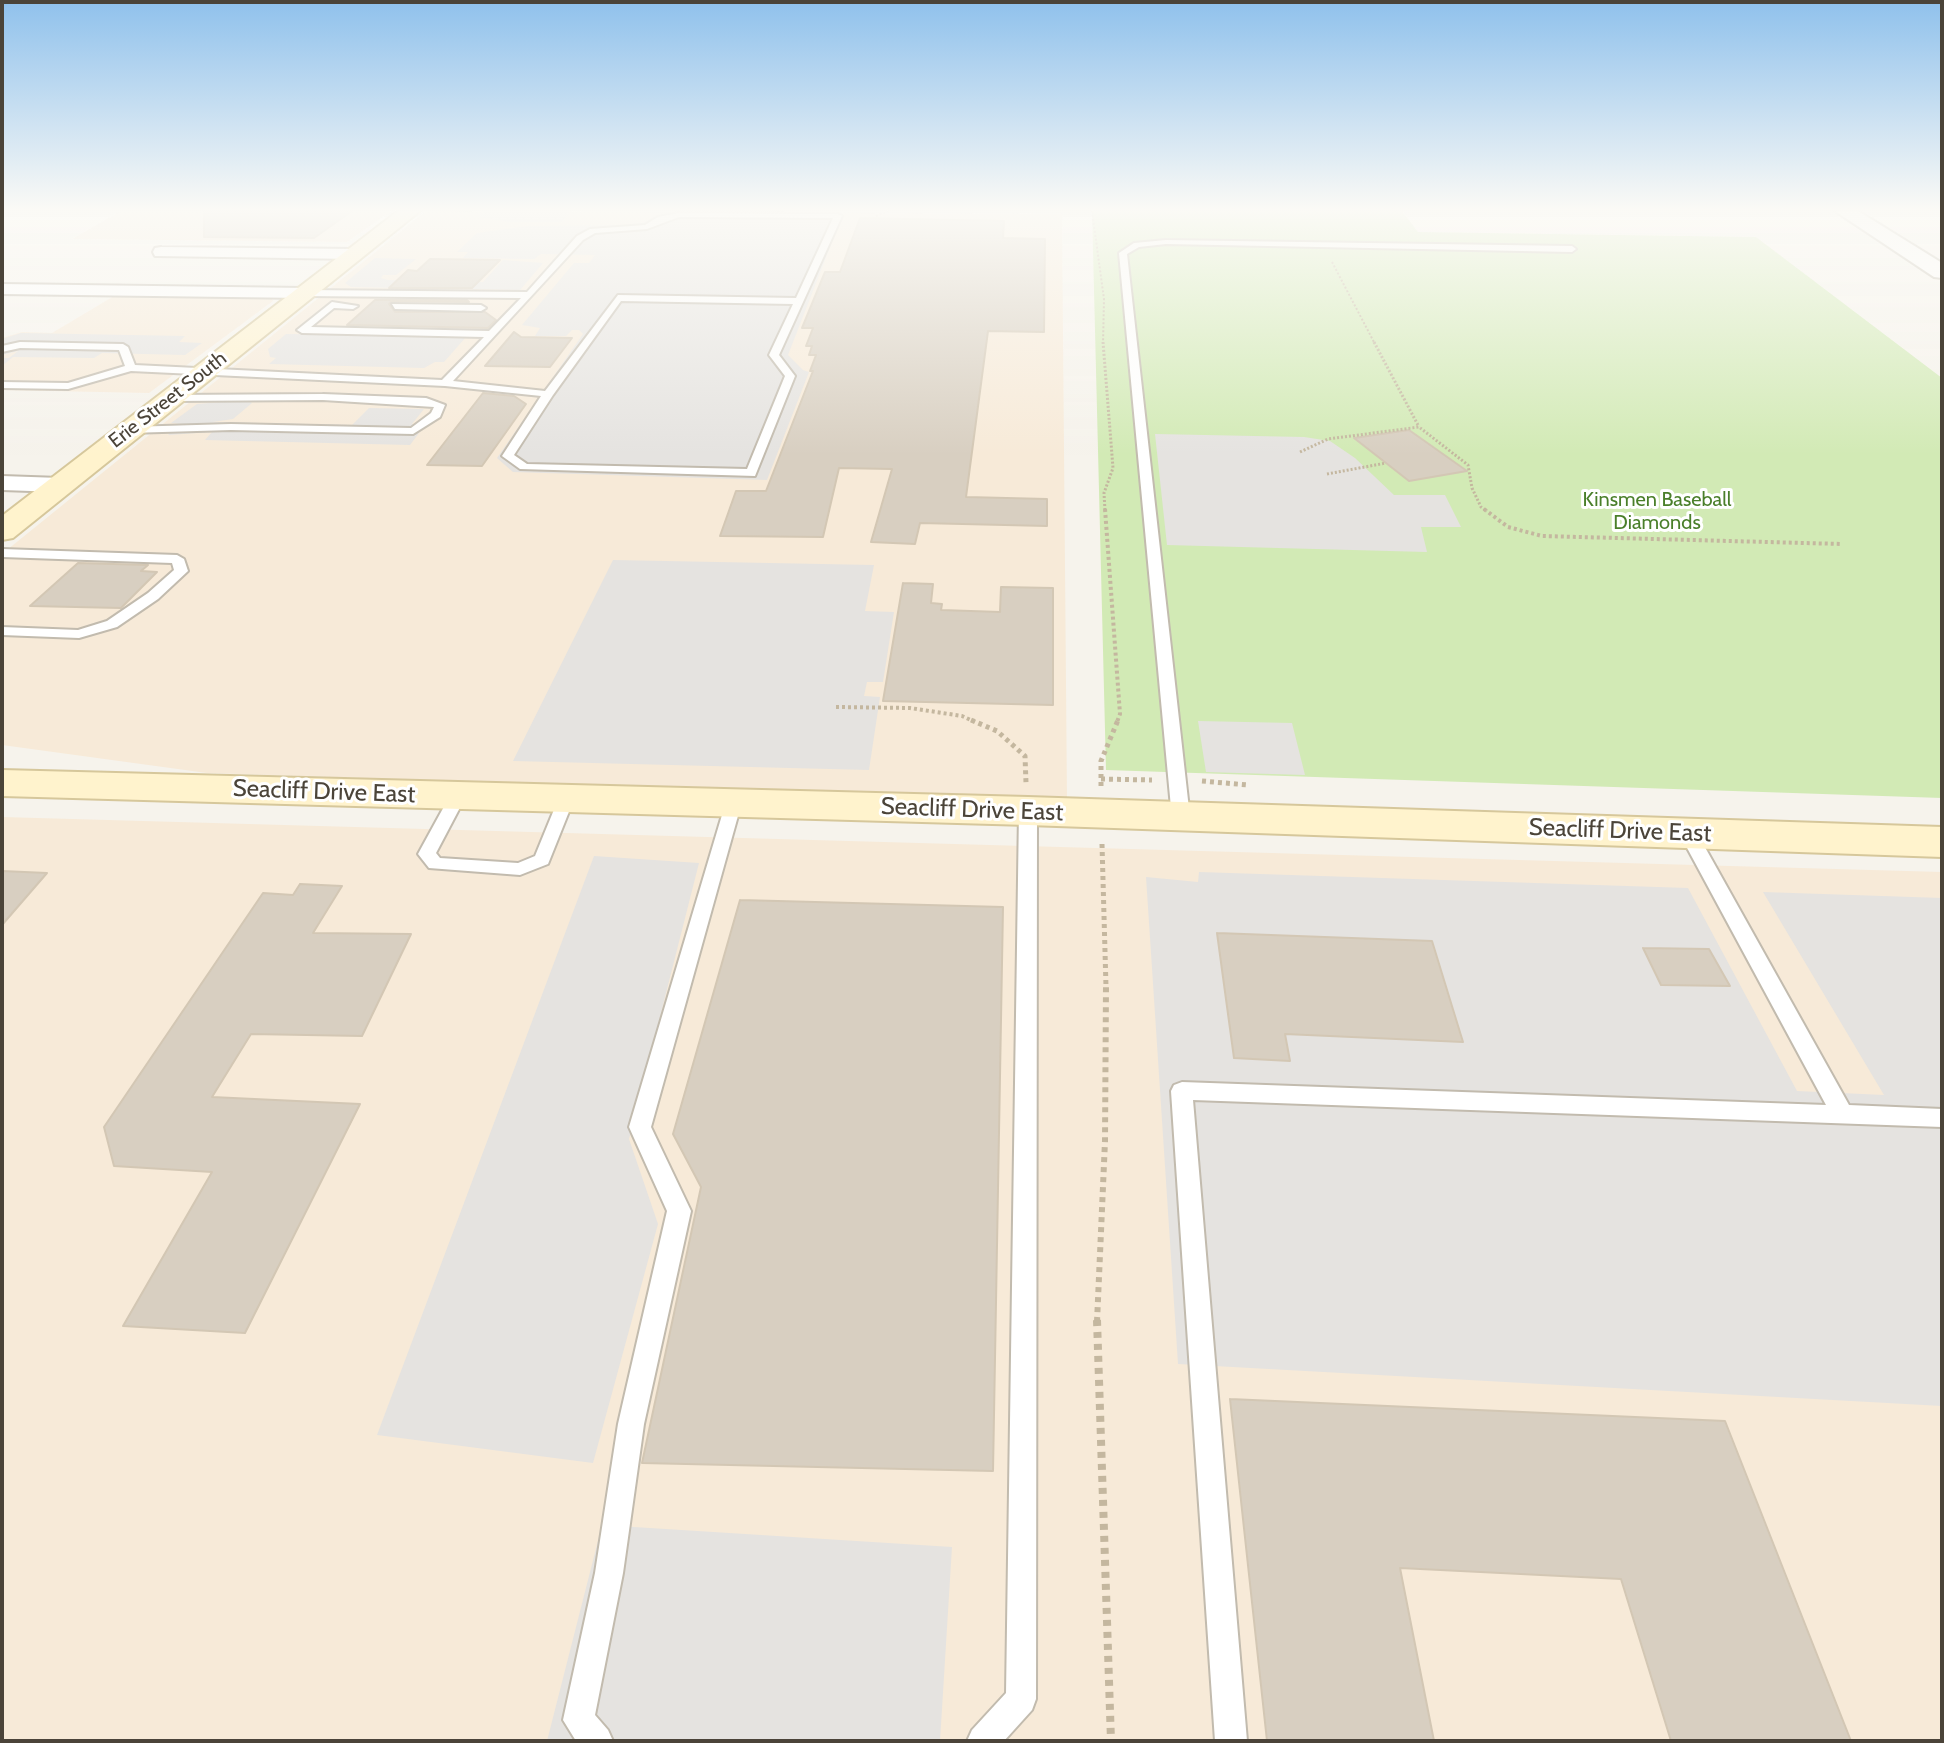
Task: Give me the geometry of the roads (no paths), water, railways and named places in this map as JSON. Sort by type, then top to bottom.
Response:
[{"type":"main road","name":"Erie Street South","points":[[2,531],[305,293]]},
{"type":"main road","name":"Seacliff Drive East","points":[[2,783],[1028,811],[1101,797],[1181,818],[1942,842]]},
{"type":"street","points":[[255,292],[305,293]]},
{"type":"street","points":[[2,483],[60,485]]},
{"type":"lane","points":[[445,383],[531,292]]},
{"type":"lane","points":[[799,301],[618,298],[548,394],[508,456],[524,467],[751,473],[790,376],[774,355],[799,301],[803,292]]},
{"type":"lane","points":[[1127,292],[1181,818]]},
{"type":"lane","points":[[305,293],[529,295]]},
{"type":"lane","points":[[362,306],[332,305],[302,330],[491,334]]},
{"type":"lane","points":[[376,306],[481,308]]},
{"type":"lane","points":[[2,349],[20,345],[123,347],[131,368]]},
{"type":"lane","points":[[2,385],[68,386],[131,368],[445,383],[548,394]]},
{"type":"lane","points":[[128,430],[231,427],[413,431],[436,415],[440,405],[426,401],[171,398]]},
{"type":"lane","points":[[2,553],[177,559],[181,571],[153,596],[112,624],[79,634],[2,631]]},
{"type":"lane","points":[[458,796],[427,854],[435,864],[520,869],[542,860],[566,799]]},
{"type":"lane","points":[[597,1741],[579,1720],[609,1573],[631,1424],[679,1211],[640,1127],[733,805]]},
{"type":"lane","points":[[983,1741],[1021,1699],[1028,811]]},
{"type":"lane","points":[[1688,833],[1843,1115]]},
{"type":"lane","points":[[1231,1741],[1182,1091],[1942,1118]]},
{"type":"park label","name":"Kinsmen Baseball Diamonds","points":[[1657,512]]}]
